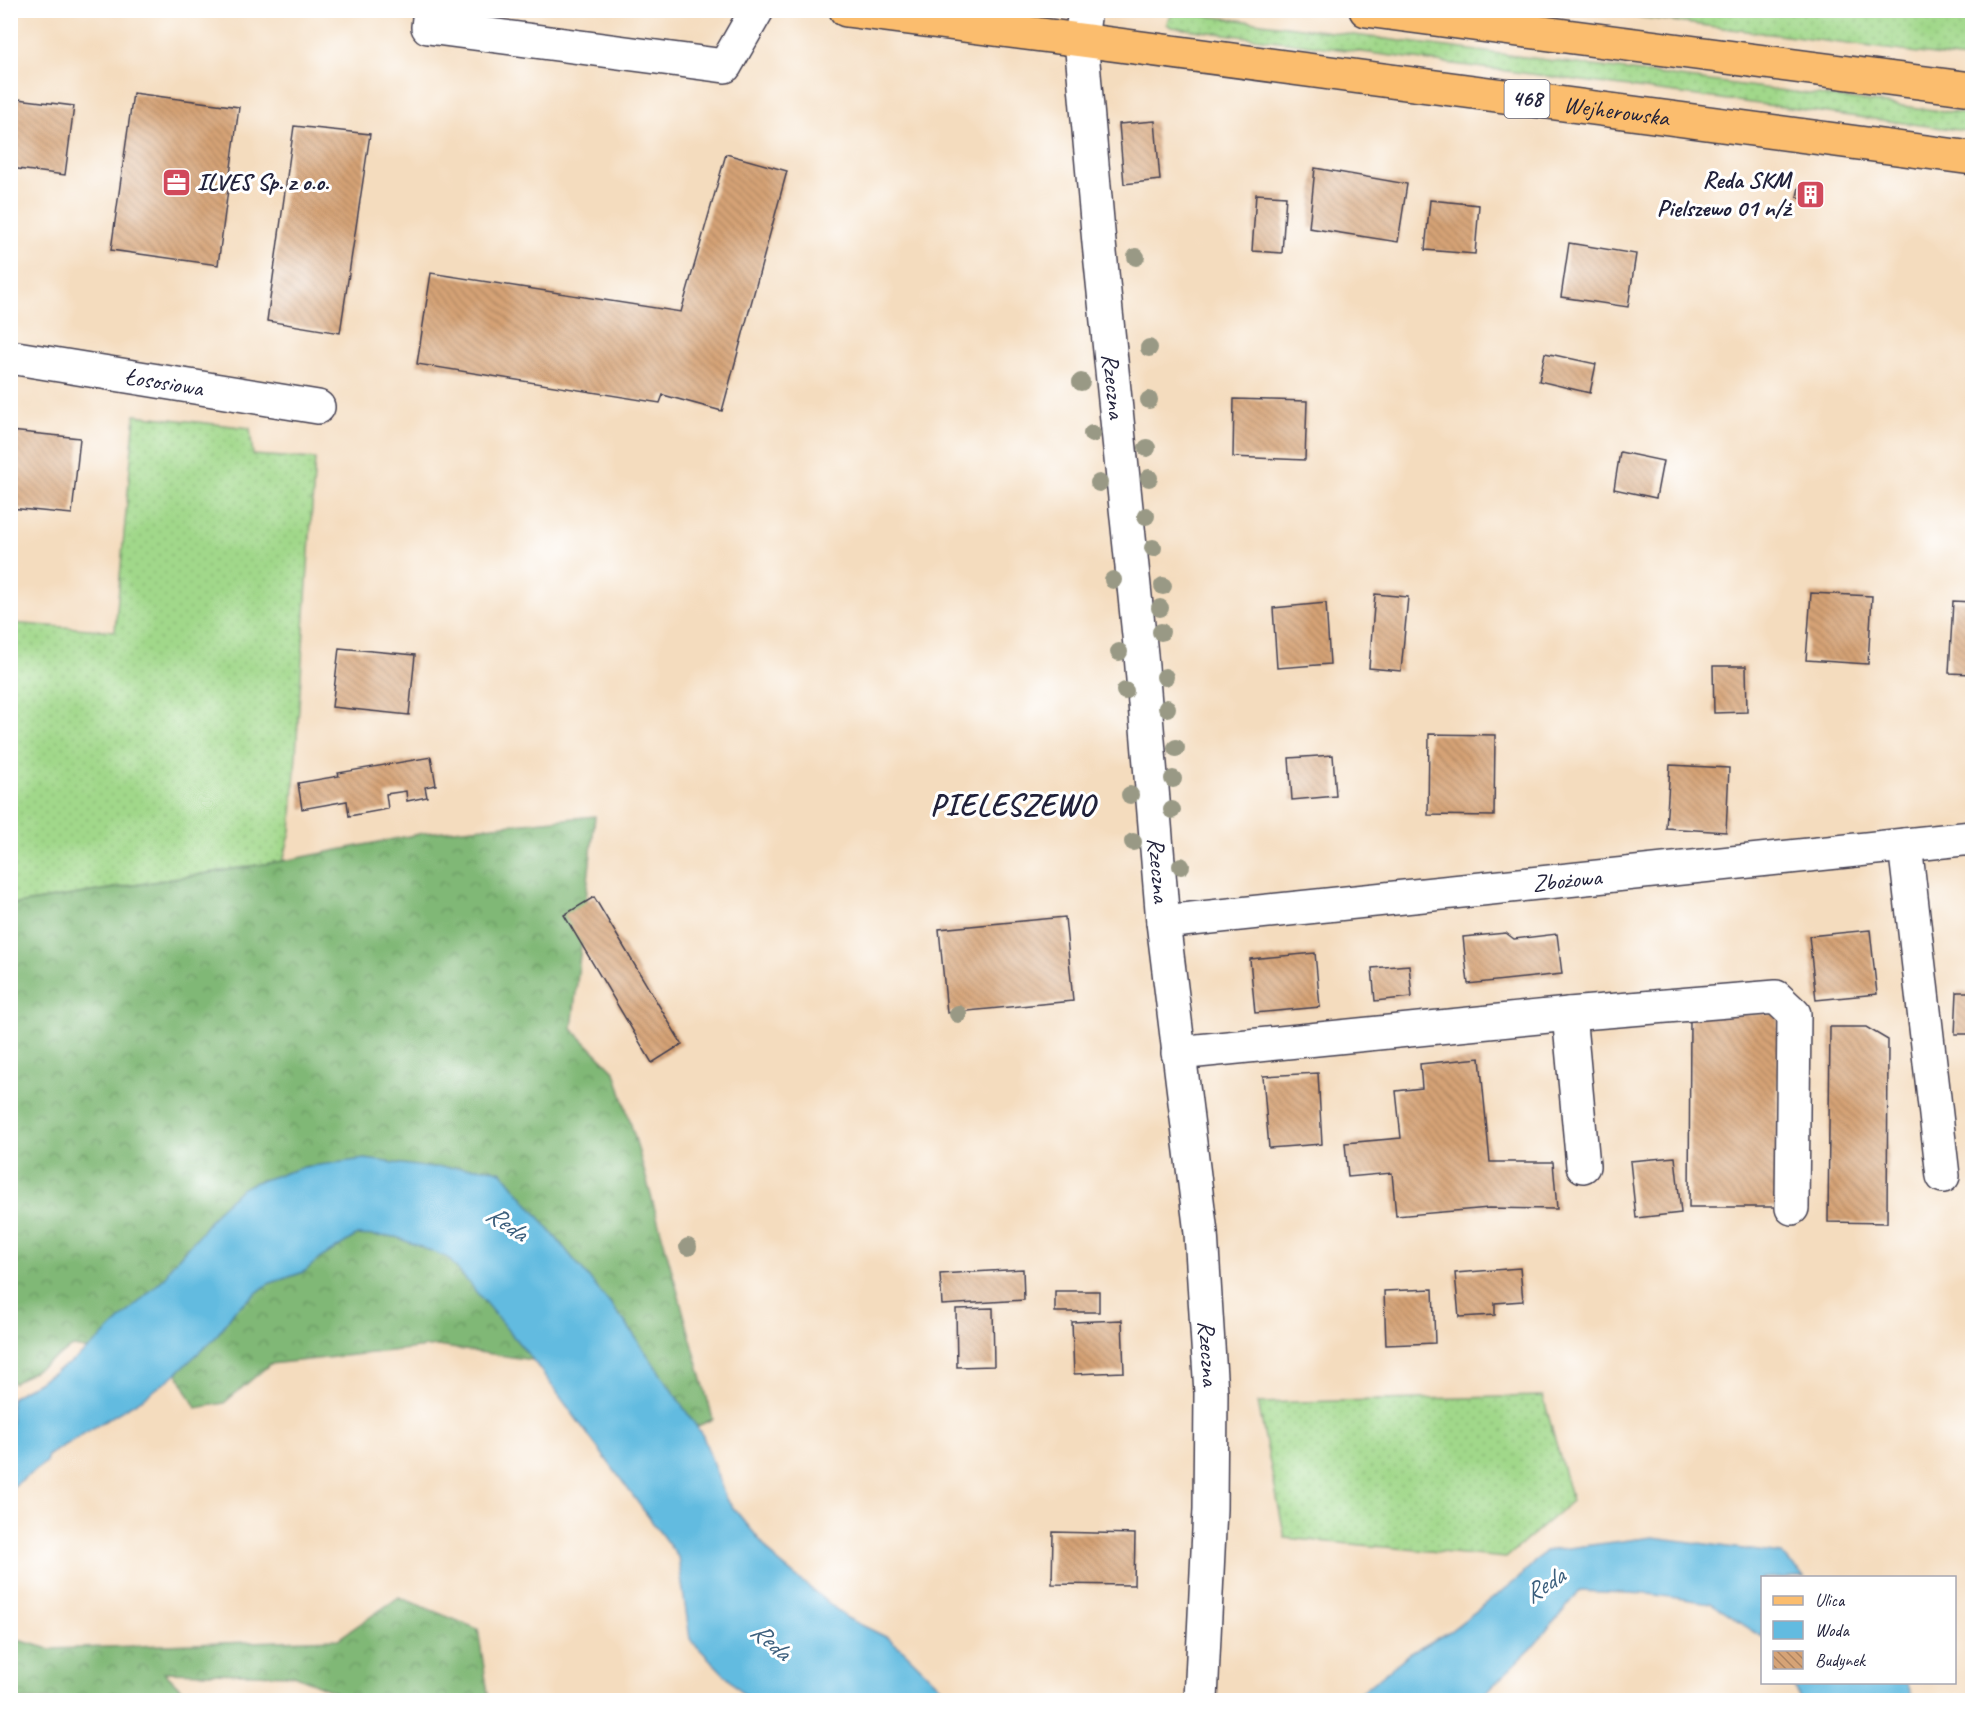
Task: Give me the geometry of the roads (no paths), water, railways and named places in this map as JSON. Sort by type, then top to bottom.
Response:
[{"type":"main road","name":"Wejherowska","points":[[846,10],[1083,25],[1972,158]]},
{"type":"main road","points":[[1366,10],[1972,89]]},
{"type":"street","points":[[430,10],[428,27],[725,66],[758,10]]},
{"type":"street","name":"Rzeczna","points":[[1083,25],[1101,255],[1141,655],[1163,922],[1201,1233],[1211,1393],[1210,1509],[1201,1701]]},
{"type":"street","name":"Łososiowa","points":[[10,357],[318,407]]},
{"type":"street","name":"Zbożowa","points":[[1163,922],[1972,838]]},
{"type":"street","points":[[1905,846],[1943,1176]]},
{"type":"street","points":[[1178,1053],[1569,1014],[1776,997],[1794,1014],[1792,1208]]},
{"type":"street","points":[[1569,1014],[1583,1166]]},
{"type":"water","name":"Reda","points":[[365,1159],[424,1167],[488,1168],[502,1172],[625,1322],[703,1436],[726,1499],[778,1562],[847,1618],[888,1638],[954,1700],[749,1700],[690,1639],[678,1557],[536,1364],[448,1258],[396,1237],[357,1235],[319,1259],[304,1272],[268,1284],[235,1310],[215,1338],[172,1377],[145,1397],[48,1455],[46,1462],[11,1488],[11,1398],[73,1361],[99,1340],[166,1276],[170,1267],[219,1209],[241,1189],[304,1167]]},
{"type":"water","name":"Reda","points":[[1653,1537],[1781,1554],[1804,1576],[1761,1576],[1761,1636],[1711,1603],[1649,1594],[1580,1591],[1532,1648],[1478,1700],[1351,1700],[1409,1654],[1450,1631],[1518,1579],[1545,1551]]},
{"type":"water","points":[[1793,1684],[1907,1684],[1914,1700],[1799,1700]]},
{"type":"place","name":"ILVES Sp. z o.o.","points":[[176,182]]},
{"type":"place","name":"Reda SKM Pielszewo 01 n/ż","points":[[1811,194]]},
{"type":"district","name":"PIELESZEWO","points":[[1013,805]]}]
